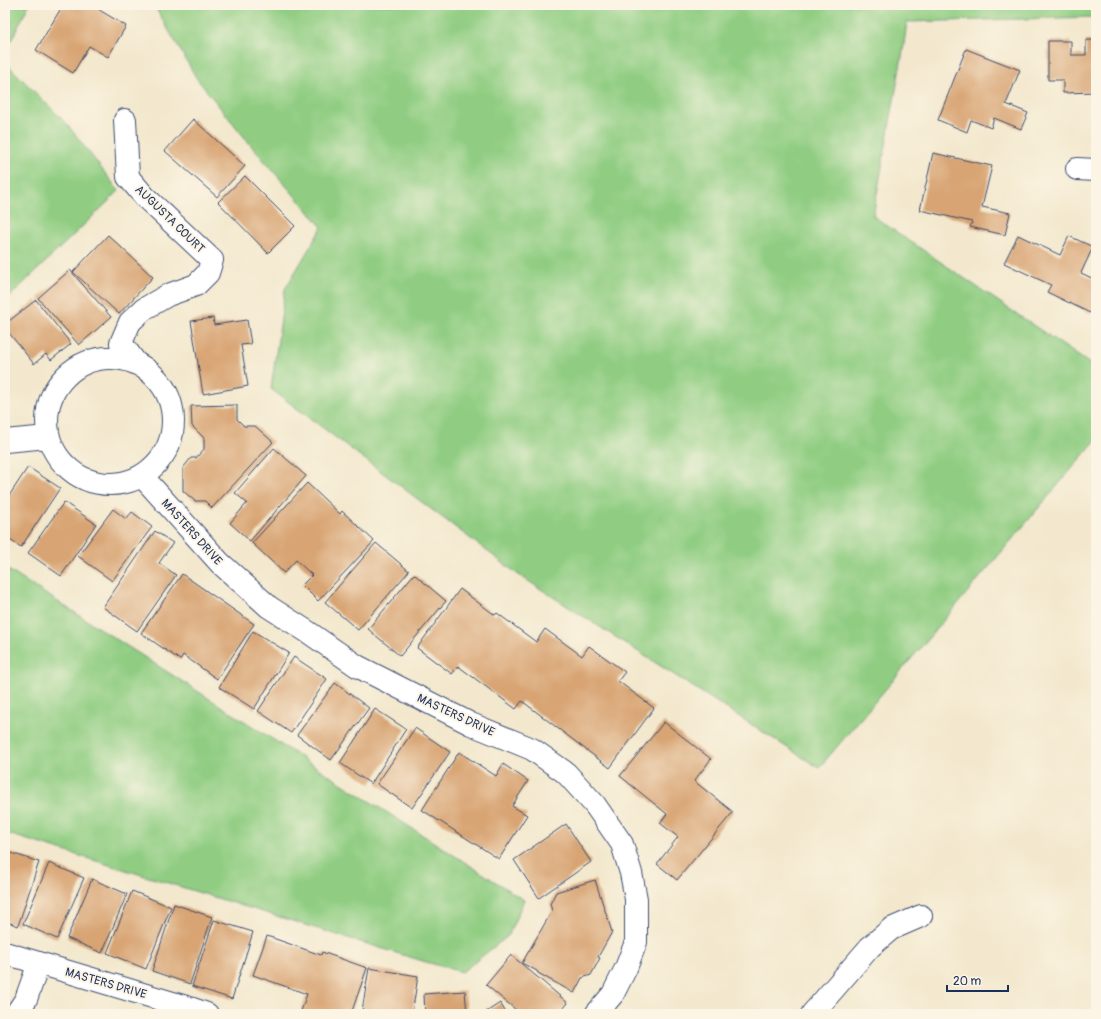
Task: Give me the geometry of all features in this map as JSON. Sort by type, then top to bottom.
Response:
[{"type":"street","name":"AUGUSTA COURT","points":[[125,120],[128,177],[145,197],[212,260],[208,273],[196,285],[168,295],[144,309],[130,322],[121,343],[136,363]]},
{"type":"street","points":[[116,358],[136,363],[152,374],[165,389],[172,408],[173,427],[168,446],[158,463],[142,476],[124,483],[104,485],[85,480],[68,470],[56,455],[48,437],[46,417],[51,397],[62,380],[77,367],[96,359],[116,358]]},
{"type":"street","points":[[5,441],[48,437]]},
{"type":"street","name":"MASTERS DRIVE","points":[[142,476],[220,563],[269,607],[357,666],[471,724],[532,749],[566,773],[595,805],[622,844],[631,873],[636,899],[636,942],[626,968],[613,994],[596,1014]]},
{"type":"street","points":[[812,1014],[870,947],[892,929],[921,916]]},
{"type":"street","name":"MASTERS DRIVE","points":[[5,953],[207,1014]]},
{"type":"street","points":[[16,1014],[26,999],[39,963]]},
{"type":"green space","points":[[5,5],[29,5],[5,53]]},
{"type":"green space","points":[[154,5],[1096,5],[1096,17],[907,22],[873,216],[1096,368],[1096,440],[819,768],[519,575],[271,389],[285,289],[322,227],[254,149],[197,79]]},
{"type":"green space","points":[[5,62],[67,124],[119,191],[5,301]]},
{"type":"green space","points":[[5,568],[524,900],[508,936],[462,972],[5,833]]},
{"type":"building","points":[[63,5],[91,5],[126,26],[108,57],[89,46],[73,73],[36,50]]},
{"type":"building","points":[[1086,40],[1096,40],[1096,92],[1063,93],[1063,80],[1048,80],[1048,41],[1071,41],[1071,55],[1086,55]]},
{"type":"building","points":[[966,49],[1020,70],[1006,104],[1028,113],[1021,129],[994,118],[991,128],[971,120],[967,132],[938,120]]},
{"type":"building","points":[[193,119],[245,166],[217,197],[165,151]]},
{"type":"building","points":[[933,153],[992,166],[982,207],[1010,213],[1005,235],[970,227],[972,222],[920,210]]},
{"type":"building","points":[[245,176],[295,226],[268,253],[218,202]]},
{"type":"building","points":[[108,235],[153,277],[119,314],[73,272]]},
{"type":"building","points":[[1018,235],[1060,255],[1069,236],[1093,247],[1081,273],[1096,280],[1096,300],[1090,313],[1047,292],[1051,285],[1004,263]]},
{"type":"building","points":[[70,270],[111,317],[79,345],[38,298]]},
{"type":"building","points":[[36,300],[71,344],[51,360],[46,354],[34,364],[5,328],[5,324]]},
{"type":"building","points":[[213,318],[214,325],[247,320],[251,344],[241,345],[248,386],[203,394],[191,321]]},
{"type":"building","points":[[237,405],[237,419],[244,426],[255,426],[273,442],[212,508],[205,501],[195,501],[183,491],[183,468],[191,458],[196,458],[204,449],[204,438],[192,426],[191,406]]},
{"type":"building","points":[[274,448],[306,476],[250,541],[230,523],[247,503],[235,493]]},
{"type":"building","points":[[28,467],[60,488],[21,547],[5,537],[5,502]]},
{"type":"building","points":[[307,483],[340,514],[342,511],[374,541],[318,601],[302,585],[312,575],[296,560],[284,573],[252,543]]},
{"type":"building","points":[[64,502],[96,524],[61,576],[28,553]]},
{"type":"building","points":[[113,509],[126,519],[132,512],[152,527],[112,581],[78,556]]},
{"type":"building","points":[[155,531],[173,543],[159,563],[176,575],[137,631],[103,607]]},
{"type":"building","points":[[376,543],[409,571],[358,630],[325,602]]},
{"type":"building","points":[[182,574],[254,624],[217,679],[183,655],[180,660],[141,633]]},
{"type":"building","points":[[414,574],[446,601],[400,656],[368,629]]},
{"type":"building","points":[[460,589],[495,615],[497,613],[536,642],[545,629],[582,656],[589,646],[625,672],[618,681],[654,708],[610,768],[522,701],[516,709],[458,666],[452,674],[417,648]]},
{"type":"building","points":[[253,631],[289,653],[254,709],[219,687]]},
{"type":"building","points":[[294,657],[327,679],[291,733],[258,711]]},
{"type":"building","points":[[335,683],[369,708],[331,760],[297,735]]},
{"type":"building","points":[[375,709],[406,729],[371,784],[340,763]]},
{"type":"building","points":[[664,722],[711,759],[694,781],[733,812],[677,880],[657,864],[678,837],[660,823],[667,814],[620,776]]},
{"type":"building","points":[[415,728],[450,752],[412,808],[377,784]]},
{"type":"building","points":[[459,752],[496,776],[503,764],[528,781],[512,806],[527,815],[499,859],[422,810]]},
{"type":"building","points":[[566,824],[591,862],[539,898],[514,860]]},
{"type":"building","points":[[5,851],[39,862],[18,926],[5,921]]},
{"type":"building","points":[[49,863],[84,878],[57,939],[23,924]]},
{"type":"building","points":[[92,879],[127,894],[102,953],[67,938]]},
{"type":"building","points":[[595,880],[612,932],[598,957],[600,958],[591,975],[582,978],[574,993],[522,963],[552,911],[550,904],[556,892]]},
{"type":"building","points":[[132,891],[171,907],[146,969],[107,953]]},
{"type":"building","points":[[174,904],[212,917],[190,984],[152,971]]},
{"type":"building","points":[[214,920],[253,932],[232,999],[192,986]]},
{"type":"building","points":[[267,936],[321,955],[322,952],[367,968],[351,1014],[300,1014],[307,994],[253,975]]},
{"type":"building","points":[[511,955],[568,1003],[559,1014],[521,1014],[486,985]]},
{"type":"building","points":[[369,968],[418,976],[412,1014],[365,1014],[366,1011],[362,1011]]},
{"type":"building","points":[[465,991],[467,1014],[425,1014],[424,994]]},
{"type":"building","points":[[500,1003],[507,1014],[483,1014]]}]
